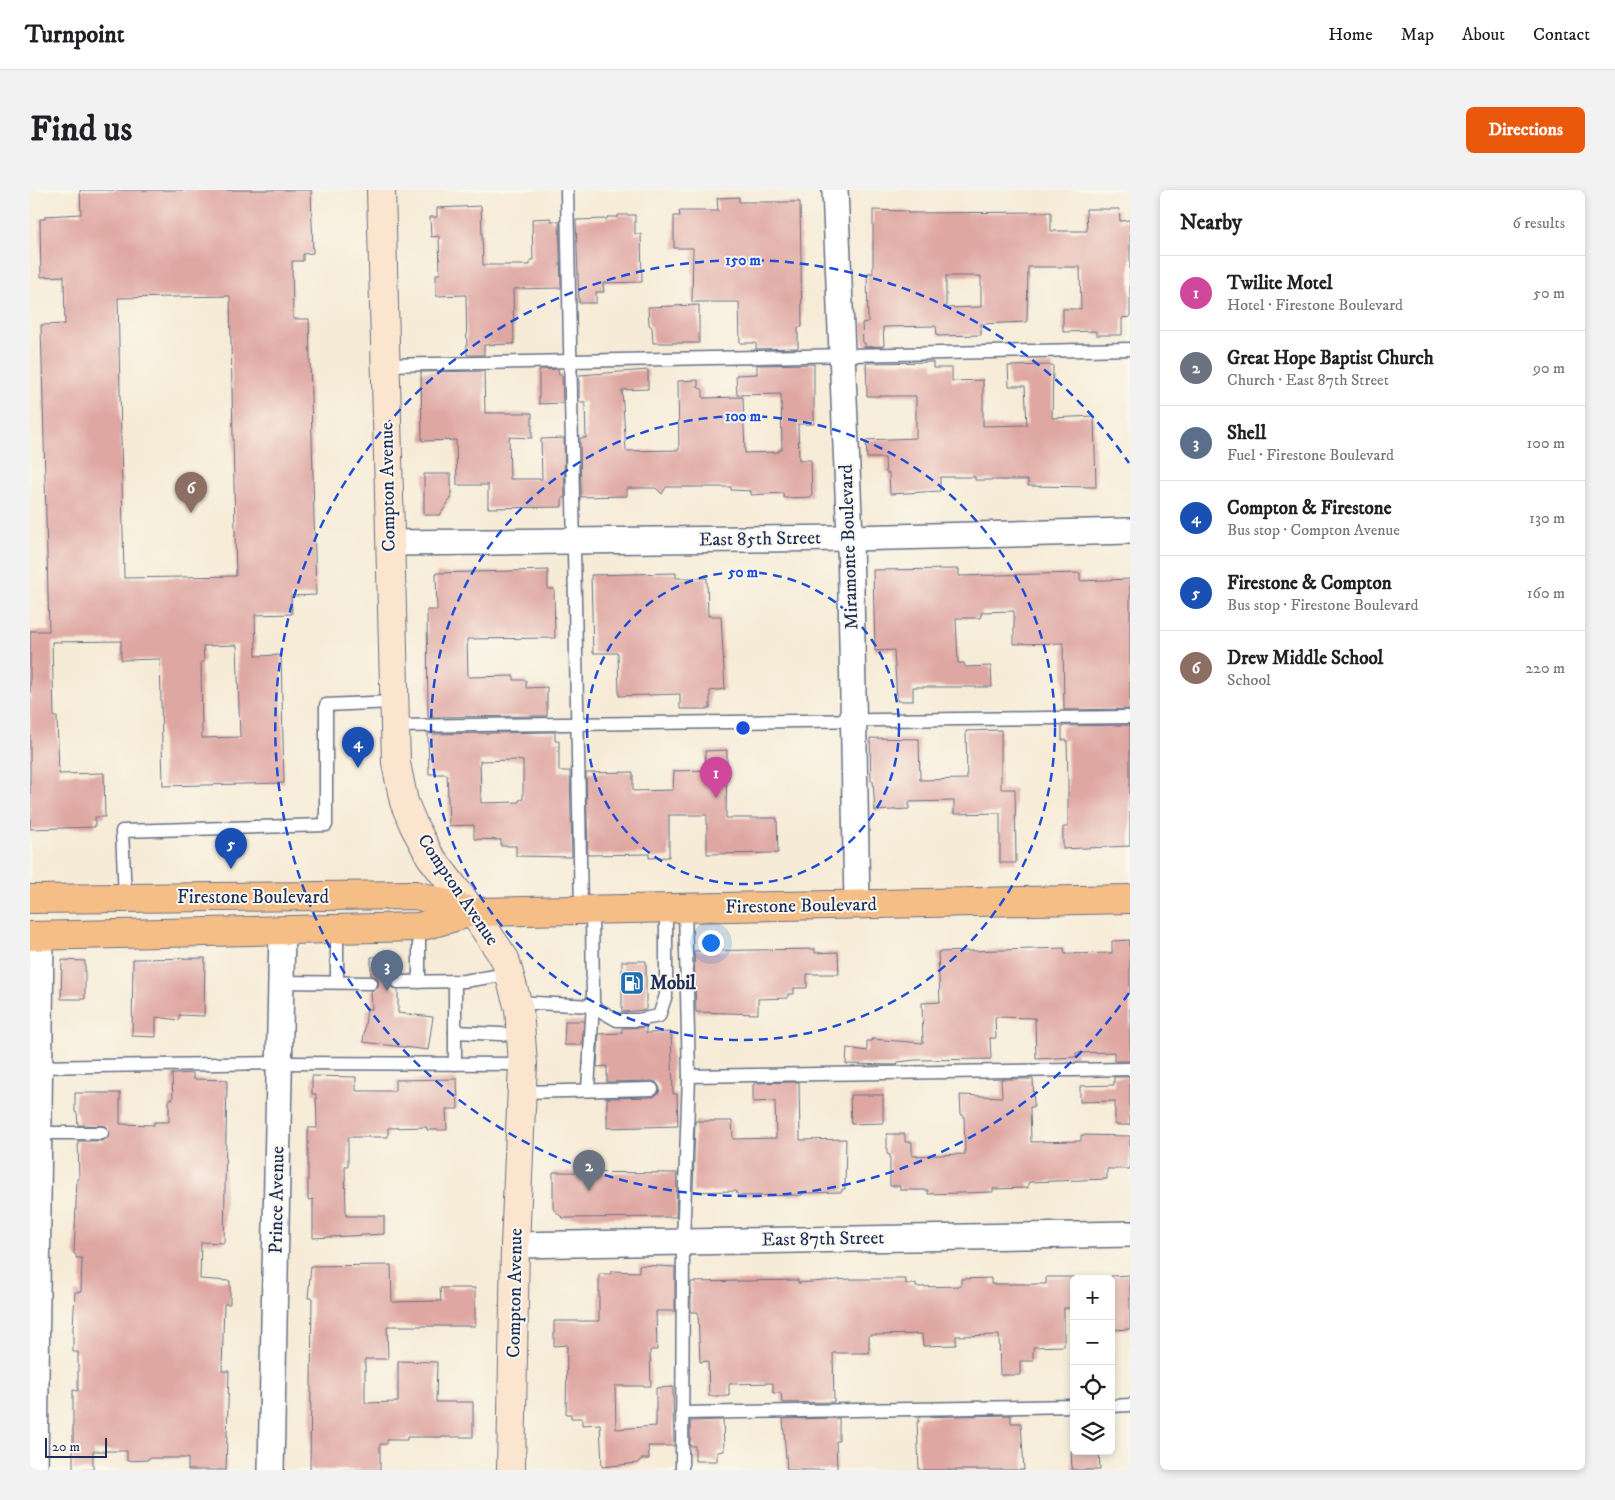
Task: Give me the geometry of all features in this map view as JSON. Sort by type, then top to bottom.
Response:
[{"type":"main road","name":"Compton Avenue","points":[[381,190],[393,714],[396,762],[404,802],[430,856],[473,912],[505,959],[517,1002],[521,1035],[523,1064],[515,1245],[511,1470]]},
{"type":"main road","name":"Firestone Boulevard","points":[[30,899],[416,895],[473,912]]},
{"type":"main road","name":"Firestone Boulevard","points":[[35,936],[419,927],[473,912],[1130,899]]},
{"type":"street","name":"Miramonte Boulevard","points":[[834,190],[850,538],[857,905]]},
{"type":"street","name":"East 85th Street","points":[[390,543],[850,538],[1130,531]]},
{"type":"street","name":"Prince Avenue","points":[[271,1470],[282,930]]},
{"type":"street","points":[[35,936],[35,1067],[40,1133],[35,1470]]},
{"type":"street","name":"East 87th Street","points":[[515,1245],[1130,1234]]},
{"type":"lane","points":[[567,190],[577,724],[592,1006],[588,1090]]},
{"type":"lane","points":[[385,365],[842,357],[1130,349]]},
{"type":"lane","points":[[125,898],[122,831],[326,825],[326,705],[393,714],[577,724],[1130,717]]},
{"type":"lane","points":[[517,1002],[592,1006],[617,1020],[638,1020],[659,1016],[666,995],[675,908]]},
{"type":"lane","points":[[675,908],[688,1076],[683,1242],[682,1470]]},
{"type":"lane","points":[[419,927],[419,982]]},
{"type":"lane","points":[[337,929],[337,982]]},
{"type":"lane","points":[[398,982],[455,982],[509,974]]},
{"type":"lane","points":[[281,982],[371,983]]},
{"type":"lane","points":[[455,982],[455,1064]]},
{"type":"lane","points":[[455,1032],[521,1035]]},
{"type":"lane","points":[[35,1067],[279,1063],[523,1064]]},
{"type":"lane","points":[[688,1076],[1130,1069]]},
{"type":"lane","points":[[522,1092],[652,1089]]},
{"type":"lane","points":[[40,1133],[102,1133]]},
{"type":"lane","points":[[682,1413],[1070,1406]]},
{"type":"lane","points":[[1115,1406],[1130,1406]]},
{"type":"building","points":[[80,190],[311,190],[313,253],[303,254],[303,261],[292,261],[293,319],[309,319],[316,595],[291,596],[292,614],[255,615],[256,656],[281,655],[284,783],[163,786],[160,659],[121,660],[121,641],[52,642],[54,717],[57,717],[59,774],[104,773],[105,817],[95,817],[95,827],[30,829],[30,631],[49,631],[41,325],[65,324],[64,276],[41,277],[40,219],[45,219],[45,216],[81,214]],"holes":[[[230,296],[236,576],[124,578],[118,298]],[[237,645],[240,737],[202,738],[201,662],[204,662],[203,646]]]},
{"type":"building","points":[[739,197],[739,202],[800,202],[802,327],[798,327],[798,348],[756,349],[756,343],[740,343],[739,302],[692,302],[693,248],[674,248],[674,216],[680,216],[679,211],[718,211],[717,198]]},
{"type":"building","points":[[481,206],[483,265],[530,265],[530,260],[533,260],[532,219],[551,218],[551,221],[559,221],[561,288],[513,289],[514,344],[484,345],[484,355],[467,355],[466,295],[436,296],[436,274],[440,274],[439,236],[431,237],[430,217],[437,217],[437,208]]},
{"type":"building","points":[[1086,209],[1119,209],[1120,221],[1130,220],[1130,317],[1122,318],[1122,335],[1096,335],[1096,331],[1063,332],[1063,309],[1081,309],[1080,267],[1028,267],[1027,322],[981,324],[981,335],[937,336],[936,326],[883,327],[884,346],[865,347],[862,323],[868,322],[867,273],[873,273],[873,210],[907,211],[907,213],[1051,212],[1051,231],[1087,231]],"holes":[[[946,276],[981,276],[981,307],[946,308]]]},
{"type":"building","points":[[618,215],[635,215],[635,234],[641,234],[642,282],[603,283],[604,292],[596,292],[596,303],[579,303],[576,220],[607,219],[607,217],[618,217]]},
{"type":"building","points":[[699,305],[699,343],[653,343],[648,307]]},
{"type":"building","points":[[933,362],[933,368],[952,368],[952,381],[983,380],[983,426],[1027,425],[1025,386],[1009,386],[1008,366],[1053,365],[1052,418],[1094,416],[1096,487],[1028,486],[1028,480],[975,480],[975,477],[940,477],[940,491],[890,494],[889,473],[886,473],[885,458],[867,458],[866,440],[916,438],[916,396],[867,396],[866,363]]},
{"type":"building","points":[[814,364],[814,424],[798,424],[799,460],[811,460],[812,497],[784,498],[783,493],[751,495],[751,491],[731,490],[731,487],[666,487],[662,494],[656,488],[627,488],[627,496],[581,497],[580,438],[586,438],[585,402],[579,402],[579,375],[648,370],[648,389],[622,390],[626,451],[679,450],[678,381],[698,380],[698,387],[703,390],[703,398],[743,397],[745,453],[779,452],[779,450],[782,450],[781,394],[737,395],[736,375],[757,374],[757,365]]},
{"type":"building","points":[[558,369],[559,375],[562,375],[563,403],[539,404],[539,370]]},
{"type":"building","points":[[484,371],[485,413],[532,413],[532,438],[509,437],[510,479],[542,479],[541,439],[564,438],[565,498],[562,498],[562,507],[488,508],[488,485],[457,485],[456,440],[422,441],[421,372]]},
{"type":"building","points":[[424,474],[451,474],[451,498],[440,515],[424,515]]},
{"type":"building","points":[[959,569],[959,576],[1080,573],[1080,581],[1130,579],[1130,709],[1064,710],[1063,643],[1014,644],[1014,611],[982,612],[980,618],[956,618],[958,663],[964,663],[965,667],[991,666],[992,687],[913,687],[913,701],[897,701],[894,650],[875,651],[873,570]]},
{"type":"building","points":[[548,570],[548,589],[554,589],[555,638],[467,639],[468,677],[514,676],[514,680],[526,680],[526,688],[547,687],[547,716],[428,717],[427,610],[437,610],[436,573]]},
{"type":"building","points":[[676,573],[676,578],[707,578],[708,616],[721,616],[725,689],[710,691],[710,709],[680,709],[680,694],[619,696],[618,653],[593,653],[591,575]]},
{"type":"building","points":[[1130,725],[1130,846],[1063,849],[1063,827],[1068,827],[1068,779],[1067,740],[1062,740],[1062,726]]},
{"type":"building","points":[[1001,730],[1001,789],[1015,789],[1016,863],[1000,863],[1000,813],[954,814],[954,801],[909,802],[909,809],[875,811],[873,781],[871,781],[870,738],[919,739],[920,780],[967,779],[966,731]]},
{"type":"building","points":[[555,732],[555,741],[559,741],[559,771],[570,771],[572,857],[516,856],[516,846],[501,846],[501,840],[474,839],[474,825],[449,826],[447,774],[429,774],[428,734]],"holes":[[[480,761],[523,761],[523,799],[519,800],[519,802],[481,803]]]},
{"type":"building","points":[[727,750],[726,818],[777,818],[778,853],[707,854],[707,815],[669,815],[669,857],[649,858],[649,854],[588,855],[586,773],[633,772],[633,791],[673,790],[674,771],[706,770],[705,751]]},
{"type":"building","points":[[1130,940],[1130,1061],[1114,1061],[1114,1052],[1076,1053],[1076,1057],[1036,1059],[1035,1018],[995,1017],[996,1038],[990,1038],[991,1059],[916,1060],[898,1062],[897,1065],[846,1064],[847,1048],[867,1051],[867,1041],[872,1041],[871,1039],[923,1043],[922,1003],[940,1002],[938,952],[1064,948],[1065,954],[1112,953],[1112,941]]},
{"type":"building","points":[[815,949],[815,953],[838,952],[839,974],[807,974],[807,988],[794,988],[794,994],[788,994],[788,998],[758,999],[758,1014],[696,1012],[694,951]]},
{"type":"building","points":[[398,956],[398,974],[393,975],[390,982],[391,987],[398,990],[398,1013],[433,1017],[428,1050],[363,1042],[367,1009],[372,1009],[371,991],[378,988],[379,984],[378,979],[371,975],[371,957]]},
{"type":"building","points":[[205,958],[204,1016],[179,1015],[179,1020],[156,1017],[156,1037],[132,1036],[133,959]]},
{"type":"building","points":[[62,960],[85,961],[85,999],[61,999]]},
{"type":"building","points":[[622,961],[646,961],[646,1010],[622,1012]]},
{"type":"building","points":[[565,1021],[584,1021],[582,1045],[564,1045]]},
{"type":"building","points":[[646,1027],[646,1033],[671,1032],[673,1094],[677,1094],[678,1126],[607,1128],[607,1098],[653,1097],[659,1093],[660,1088],[656,1082],[652,1081],[607,1082],[607,1066],[597,1067],[599,1034],[622,1033],[622,1028]]},
{"type":"building","points":[[193,1073],[193,1079],[227,1080],[224,1243],[201,1242],[200,1279],[230,1281],[230,1304],[224,1304],[222,1371],[229,1371],[226,1470],[188,1470],[188,1458],[148,1458],[148,1460],[127,1461],[127,1451],[93,1451],[93,1470],[73,1470],[73,1390],[78,1391],[78,1352],[73,1352],[73,1328],[75,1292],[81,1292],[82,1258],[76,1258],[76,1254],[74,1254],[77,1179],[79,1179],[78,1141],[102,1141],[109,1137],[110,1133],[106,1126],[78,1125],[77,1113],[75,1112],[75,1093],[120,1093],[120,1124],[154,1125],[154,1122],[169,1122],[169,1099],[173,1099],[172,1074]]},
{"type":"building","points":[[312,1076],[356,1077],[356,1091],[395,1091],[395,1080],[457,1079],[458,1109],[446,1109],[447,1130],[427,1130],[427,1127],[388,1128],[388,1137],[348,1137],[348,1166],[345,1166],[346,1216],[384,1216],[384,1234],[313,1238],[313,1199],[308,1200],[308,1128],[317,1128],[316,1094],[312,1094]]},
{"type":"building","points":[[1114,1077],[1130,1077],[1130,1125],[1115,1125],[1115,1101],[1080,1102],[1080,1086],[1114,1085]]},
{"type":"building","points":[[1001,1079],[1033,1079],[1034,1107],[1030,1107],[1031,1142],[1081,1141],[1081,1135],[1130,1136],[1130,1169],[1107,1169],[1107,1179],[1031,1182],[1028,1183],[1028,1188],[993,1189],[993,1192],[928,1194],[928,1190],[900,1190],[900,1186],[890,1186],[890,1155],[887,1154],[887,1134],[905,1134],[905,1142],[912,1142],[912,1156],[965,1154],[964,1115],[961,1115],[960,1095],[1002,1097]]},
{"type":"building","points":[[799,1082],[800,1140],[846,1139],[845,1189],[842,1189],[842,1192],[802,1193],[802,1195],[738,1196],[736,1191],[693,1192],[695,1121],[732,1121],[733,1139],[776,1138],[775,1101],[753,1102],[753,1085],[755,1083]]},
{"type":"building","points":[[850,1095],[883,1095],[883,1123],[851,1124]]},
{"type":"building","points":[[553,1172],[677,1173],[676,1217],[563,1218],[553,1209]]},
{"type":"building","points":[[391,1265],[392,1302],[441,1301],[440,1288],[475,1288],[475,1326],[387,1326],[388,1359],[365,1359],[365,1403],[398,1402],[398,1361],[437,1362],[436,1402],[473,1402],[473,1437],[407,1437],[407,1440],[387,1440],[387,1444],[380,1444],[380,1470],[310,1470],[312,1298],[308,1298],[311,1266]]},
{"type":"building","points":[[639,1265],[675,1267],[675,1311],[656,1311],[657,1350],[650,1350],[651,1386],[615,1386],[616,1429],[656,1426],[656,1388],[673,1387],[674,1446],[648,1446],[649,1459],[641,1459],[638,1463],[602,1467],[600,1424],[582,1425],[582,1418],[571,1418],[571,1414],[566,1414],[567,1345],[554,1346],[554,1321],[599,1321],[599,1274],[611,1274],[611,1271],[639,1272]]},
{"type":"building","points":[[1130,1275],[1130,1329],[1115,1330],[1115,1276]]},
{"type":"building","points":[[1046,1277],[1070,1277],[1070,1308],[1064,1308],[1064,1346],[1033,1347],[1033,1361],[1020,1361],[1020,1375],[1000,1375],[999,1335],[956,1336],[956,1345],[923,1346],[922,1334],[869,1335],[869,1353],[833,1353],[834,1402],[782,1403],[781,1393],[773,1393],[773,1383],[729,1384],[729,1396],[709,1396],[708,1361],[700,1362],[698,1312],[691,1312],[691,1282],[798,1280],[798,1283],[850,1279],[906,1279],[906,1284],[916,1284],[916,1287],[961,1286],[961,1279],[991,1278],[991,1284],[1046,1284]]},
{"type":"building","points":[[1011,1415],[1011,1423],[1021,1423],[1024,1470],[919,1470],[917,1422],[919,1422],[919,1417]]},
{"type":"building","points":[[839,1418],[839,1441],[836,1441],[837,1470],[787,1470],[783,1419]]},
{"type":"building","points":[[723,1420],[724,1451],[717,1452],[717,1461],[695,1461],[695,1446],[690,1446],[690,1421]]},
{"type":"building","points":[[1071,1455],[1099,1455],[1100,1470],[1072,1470]]},
{"type":"place","name":"Drew Middle School","points":[[191,513]]},
{"type":"place","name":"Compton & Firestone","points":[[358,768]]},
{"type":"place","name":"Twilite Motel","points":[[716,798]]},
{"type":"place","name":"Firestone & Compton","points":[[231,869]]},
{"type":"place","name":"Mobil","points":[[632,983]]},
{"type":"place","name":"Shell","points":[[387,991]]},
{"type":"place","name":"Great Hope Baptist Church","points":[[589,1191]]}]
